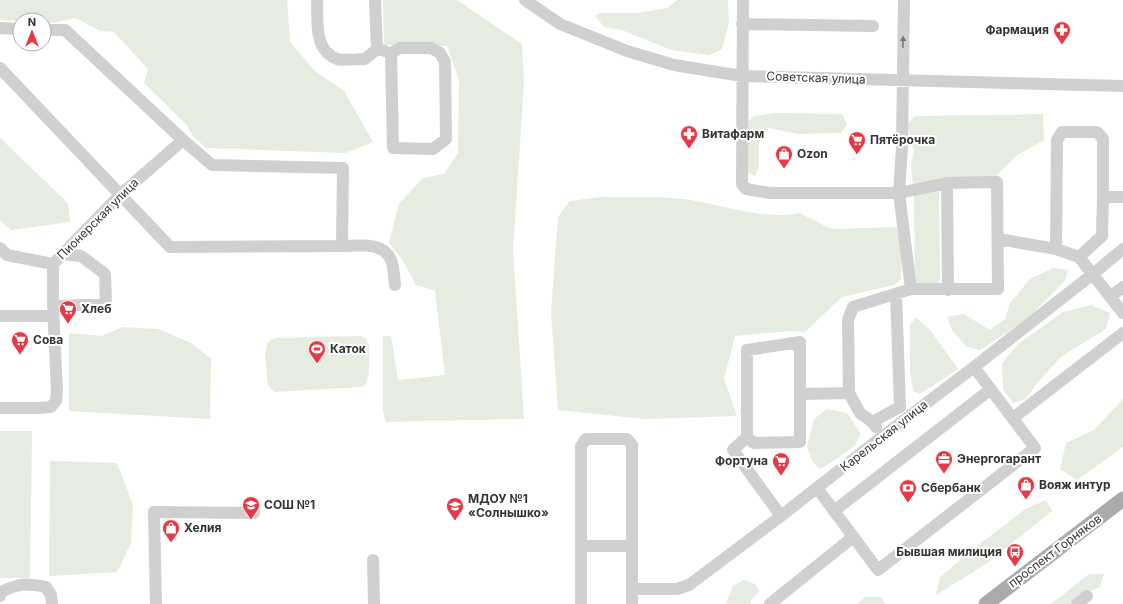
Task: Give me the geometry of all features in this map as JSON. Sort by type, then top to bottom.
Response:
[{"type":"main road","name":"проспект Горняков","points":[[986,604],[1123,499]]},
{"type":"street","points":[[317,0],[318,36],[325,51],[337,59],[365,59],[377,49]]},
{"type":"street","points":[[375,0],[377,49]]},
{"type":"street","name":"Советская улица","points":[[525,0],[560,24],[627,51],[674,65],[742,76],[1123,86]]},
{"type":"street","points":[[743,0],[742,184],[746,189],[770,193],[899,192],[947,183],[997,182],[998,290],[911,289],[853,306],[848,320],[849,393],[860,413],[872,422],[883,436]]},
{"type":"street","points":[[904,0],[902,147],[899,192],[911,289]]},
{"type":"street","points":[[742,24],[873,26]]},
{"type":"street","points":[[0,28],[12,29]]},
{"type":"street","points":[[52,30],[65,30],[212,166],[343,168],[342,246]]},
{"type":"street","points":[[400,48],[431,48],[440,53],[445,62],[446,139],[434,149],[393,148],[392,54],[400,48]]},
{"type":"street","points":[[377,49],[392,54]]},
{"type":"street","points":[[0,68],[170,247],[374,246],[382,248],[391,259],[395,285]]},
{"type":"street","points":[[1056,249],[1057,140],[1062,132],[1098,132],[1103,139],[1102,236],[1079,257]]},
{"type":"street","name":"Пионерская улица","points":[[0,408],[51,407],[56,401],[57,391],[53,311],[53,264],[120,194],[183,140]]},
{"type":"street","points":[[947,183],[948,290]]},
{"type":"street","points":[[1103,197],[1123,197]]},
{"type":"street","points":[[998,239],[1056,249],[1079,257],[1123,313]]},
{"type":"street","points":[[0,248],[7,255],[53,264]]},
{"type":"street","name":"Карельская улица","points":[[632,589],[677,589],[689,585],[974,367],[1123,249]]},
{"type":"street","points":[[0,316],[53,311],[83,305],[106,305],[105,274],[81,256],[62,254]]},
{"type":"street","points":[[1110,297],[1123,287]]},
{"type":"street","points":[[872,422],[900,407],[896,294]]},
{"type":"street","points":[[1013,418],[1123,333]]},
{"type":"street","points":[[747,437],[754,443],[800,442],[800,342],[747,350],[747,437],[733,450],[781,516]]},
{"type":"street","points":[[817,488],[878,570],[1035,448],[974,367]]},
{"type":"street","points":[[834,511],[991,389]]},
{"type":"street","points":[[800,394],[849,393]]},
{"type":"street","points":[[581,604],[581,446],[586,439],[627,439],[632,445],[632,604]]},
{"type":"street","points":[[156,604],[154,512],[254,512]]},
{"type":"street","points":[[770,604],[854,537]]},
{"type":"street","points":[[581,546],[632,546]]},
{"type":"street","points":[[373,560],[374,604]]},
{"type":"street","points":[[0,596],[1,592],[18,584],[35,585],[46,587],[52,604]]},
{"type":"street","points":[[1077,604],[1087,596]]},
{"type":"shaded area","points":[[0,0],[287,0],[290,42],[315,71],[344,91],[373,142],[346,153],[206,148],[193,136],[186,124],[144,83],[148,69],[114,32],[100,31],[76,18],[52,23],[52,12],[12,12],[12,21],[0,19]]},
{"type":"shaded area","points":[[383,0],[457,0],[522,44],[524,82],[513,250],[524,419],[386,422],[383,411],[383,336],[391,336],[398,380],[445,375],[435,291],[416,285],[402,259],[389,243],[399,204],[423,178],[444,174],[458,153],[459,80],[447,46],[384,45]]},
{"type":"shaded area","points":[[677,0],[728,0],[729,23],[722,49],[709,55],[671,50],[622,30],[604,27],[595,16],[601,13],[636,13],[668,8]]},
{"type":"shaded area","points":[[776,113],[842,114],[847,124],[841,133],[798,134],[769,128],[759,141],[759,166],[755,176],[748,173],[747,123],[754,116]]},
{"type":"shaded area","points":[[1043,114],[1044,140],[1017,155],[996,176],[939,191],[940,280],[937,287],[921,287],[915,280],[914,199],[911,164],[914,150],[909,139],[908,123],[915,116]]},
{"type":"shaded area","points":[[0,138],[68,203],[70,222],[11,230],[0,220]]},
{"type":"shaded area","points":[[602,197],[672,198],[770,215],[799,213],[831,229],[897,227],[902,252],[901,279],[894,285],[842,297],[805,332],[790,331],[735,336],[724,379],[737,416],[644,419],[558,410],[551,313],[558,217],[570,201]]},
{"type":"shaded area","points":[[1053,268],[1068,270],[1065,281],[1026,320],[980,350],[967,347],[952,330],[947,317],[964,314],[990,330],[1005,319],[1010,303],[1030,279]]},
{"type":"shaded area","points":[[1091,305],[1110,313],[1106,329],[1062,356],[1037,383],[1026,399],[1013,403],[1003,389],[1002,363],[1018,344],[1063,312]]},
{"type":"shaded area","points":[[916,317],[930,330],[958,369],[920,394],[913,391],[910,372],[910,325]]},
{"type":"shaded area","points":[[123,327],[158,329],[191,343],[211,359],[210,419],[69,411],[69,333],[102,336]]},
{"type":"shaded area","name":"Каток","points":[[361,336],[366,339],[369,346],[369,373],[366,384],[362,387],[274,392],[268,385],[265,357],[267,344],[271,340],[276,338]]},
{"type":"shaded area","points":[[1123,399],[1123,447],[1077,480],[1060,469],[1066,443],[1094,430]]},
{"type":"shaded area","points":[[827,409],[847,413],[861,434],[855,445],[820,469],[813,462],[807,447],[814,419]]},
{"type":"shaded area","points":[[0,431],[32,431],[30,578],[0,578]]},
{"type":"shaded area","points":[[50,461],[117,463],[133,505],[131,543],[117,572],[49,576]]},
{"type":"shaded area","points":[[1046,500],[1052,511],[986,564],[936,595],[940,577],[1025,509]]},
{"type":"shaded area","points":[[1089,574],[1104,574],[1100,587],[1078,597],[1072,604],[1050,604],[1059,598]]},
{"type":"shaded area","points":[[744,580],[755,584],[760,591],[750,601],[751,604],[726,604],[733,586]]},
{"type":"shaded area","points":[[865,597],[881,597],[885,604],[857,604]]},
{"type":"place","name":"Фармация","points":[[1062,45]]},
{"type":"place","name":"Витафарм","points":[[689,149]]},
{"type":"place","name":"Пятёрочка","points":[[857,155]]},
{"type":"place","name":"Ozon","points":[[784,169]]},
{"type":"place","name":"Хлеб","points":[[68,324]]},
{"type":"place","name":"Сова","points":[[20,355]]},
{"type":"place","name":"Каток","points":[[317,364]]},
{"type":"place","name":"Энергогарант","points":[[944,474]]},
{"type":"place","name":"Фортуна","points":[[781,476]]},
{"type":"place","name":"Вояж интур","points":[[1026,500]]},
{"type":"place","name":"Сбербанк","points":[[908,503]]},
{"type":"place","name":"СОШ №1","points":[[251,520]]},
{"type":"place","name":"МДОУ №1 «Солнышко»","points":[[455,521]]},
{"type":"place","name":"Хелия","points":[[171,543]]},
{"type":"place","name":"Бывшая милиция","points":[[1015,567]]}]
